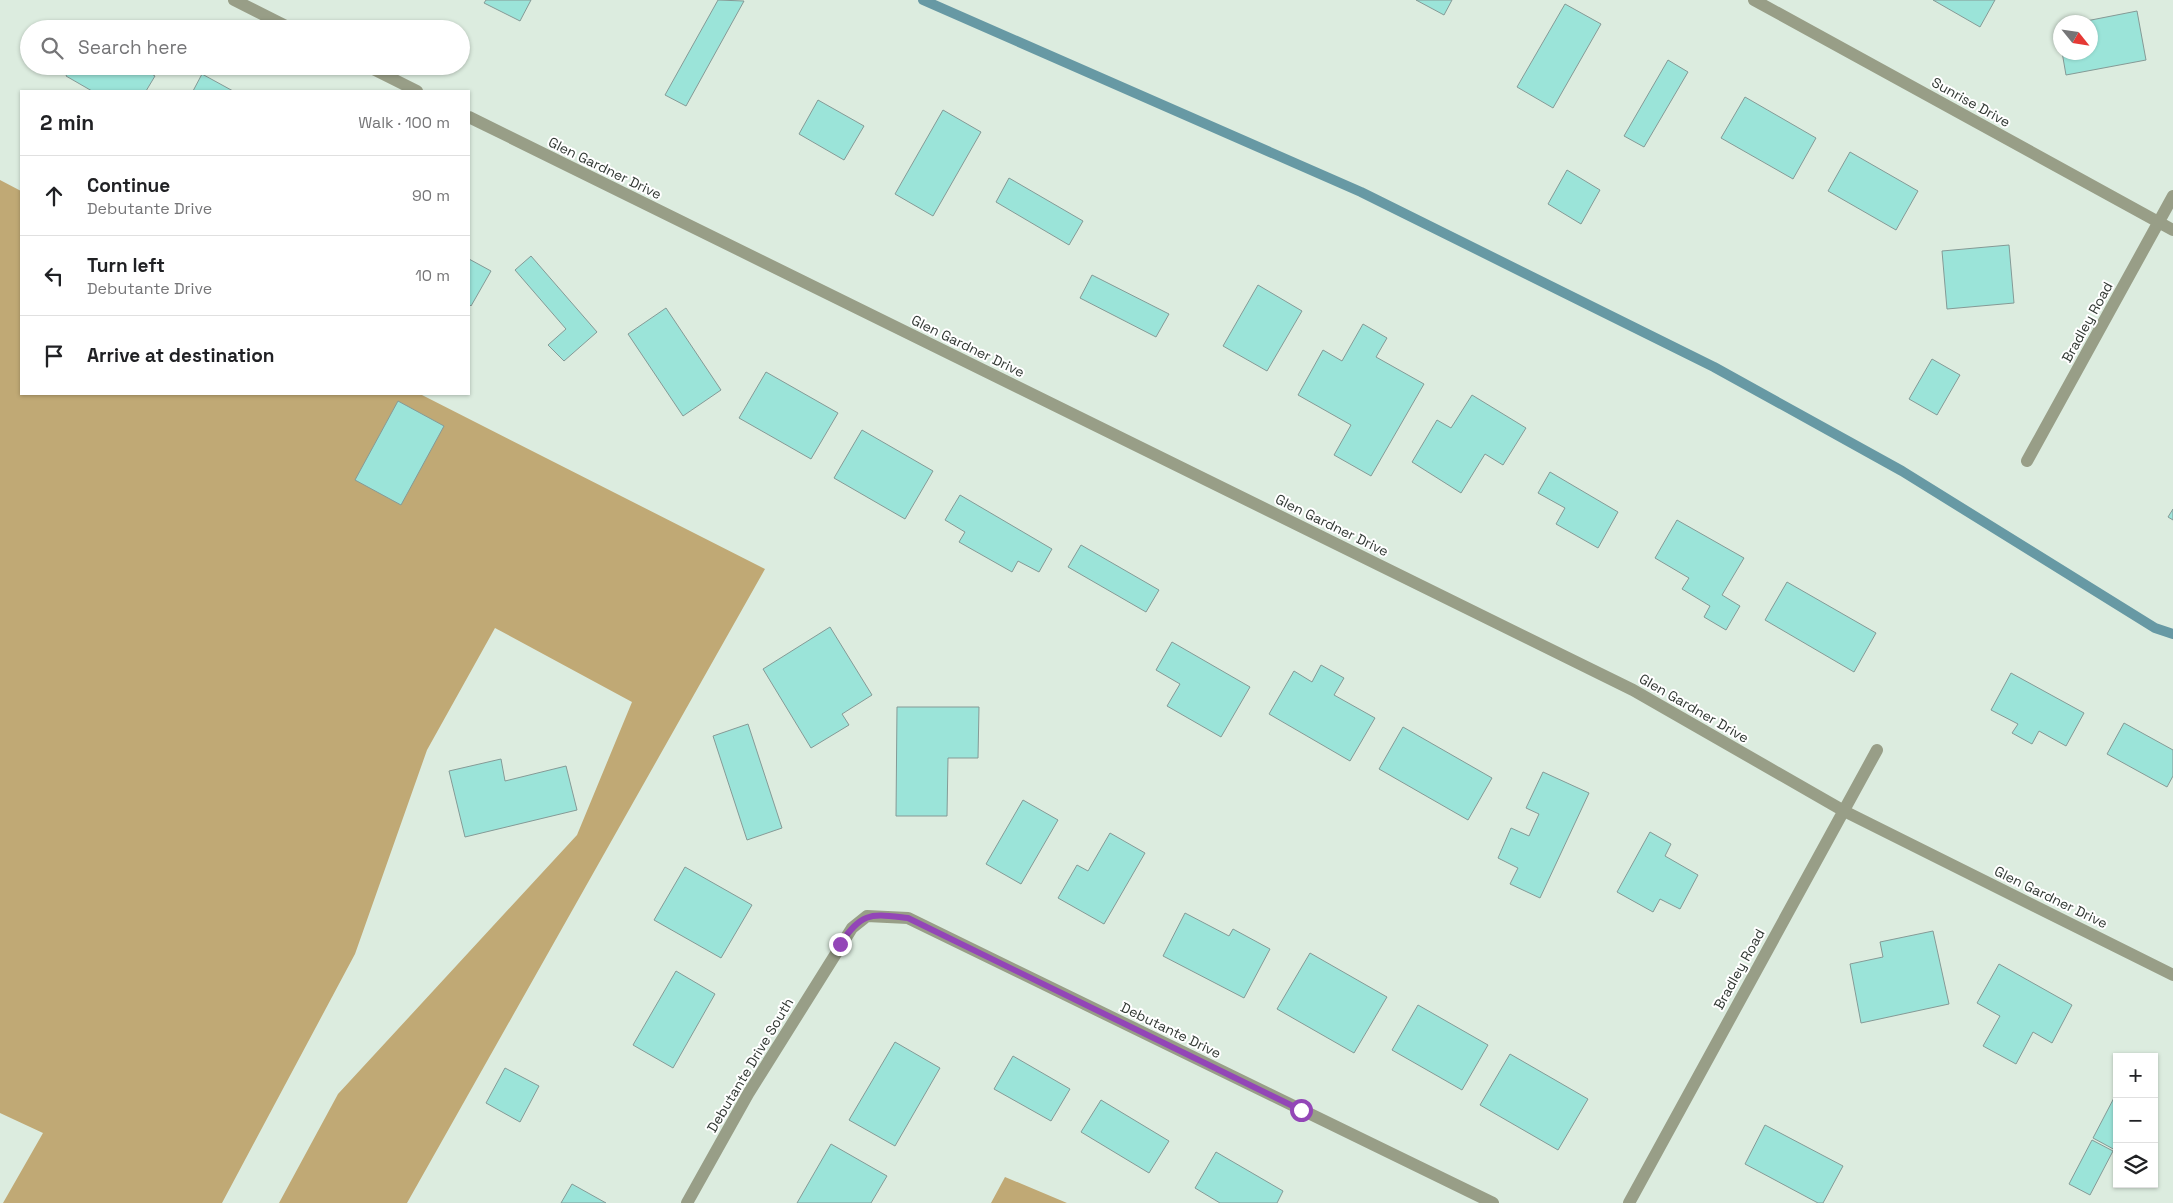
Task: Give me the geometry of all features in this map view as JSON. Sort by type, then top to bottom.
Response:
[{"type":"street","points":[[234,0],[274,20]]},
{"type":"street","name":"Sunrise Drive","points":[[1754,0],[2173,230]]},
{"type":"street","points":[[385,75],[415,90]]},
{"type":"street","name":"Glen Gardner Drive","points":[[470,117],[1633,690],[1844,811],[2173,975]]},
{"type":"street","name":"Bradley Road","points":[[2027,461],[2173,196]]},
{"type":"street","name":"Bradley Road","points":[[1629,1203],[1877,750]]},
{"type":"street","name":"Debutante Drive","points":[[840,944],[852,928],[867,916],[908,918],[1493,1203]]},
{"type":"street","name":"Debutante Drive South","points":[[687,1203],[748,1094],[840,944]]},
{"type":"shaded area","points":[[0,180],[20,190],[20,395],[422,395],[765,569],[407,1203],[279,1203],[338,1094],[577,835],[632,702],[495,628],[427,750],[355,954],[222,1203],[3,1203],[43,1133],[0,1113]]},
{"type":"shaded area","points":[[1005,1177],[1067,1203],[991,1203]]},
{"type":"building","points":[[486,0],[531,0],[520,21],[484,3]]},
{"type":"building","points":[[718,0],[744,1],[686,106],[665,95]]},
{"type":"building","points":[[1416,0],[1452,0],[1444,15]]},
{"type":"building","points":[[1933,0],[1995,0],[1980,27]]},
{"type":"building","points":[[1565,4],[1601,24],[1553,108],[1517,87]]},
{"type":"building","points":[[2137,11],[2146,60],[2066,75],[2063,60],[2098,60],[2098,19]]},
{"type":"building","points":[[1668,60],[1688,72],[1644,147],[1624,136]]},
{"type":"building","points":[[201,75],[204,75],[231,90],[194,90]]},
{"type":"building","points":[[66,76],[155,76],[147,90],[90,90]]},
{"type":"building","points":[[1745,97],[1816,138],[1793,179],[1721,138]]},
{"type":"building","points":[[818,100],[864,126],[844,160],[799,134]]},
{"type":"building","points":[[943,110],[981,132],[933,216],[895,194]]},
{"type":"building","points":[[1850,152],[1918,191],[1896,230],[1828,191]]},
{"type":"building","points":[[1567,170],[1600,190],[1581,224],[1548,204]]},
{"type":"building","points":[[1009,178],[1083,221],[1069,245],[996,202]]},
{"type":"building","points":[[2009,245],[2014,303],[1947,309],[1942,251]]},
{"type":"building","points":[[531,256],[597,332],[564,361],[548,345],[566,329],[515,270]]},
{"type":"building","points":[[470,260],[491,271],[470,305]]},
{"type":"building","points":[[1092,275],[1169,314],[1156,337],[1080,298]]},
{"type":"building","points":[[1258,285],[1302,311],[1267,371],[1223,346]]},
{"type":"building","points":[[666,308],[721,390],[683,416],[628,334]]},
{"type":"building","points":[[1363,324],[1387,338],[1376,357],[1424,384],[1371,476],[1334,455],[1351,425],[1298,395],[1323,350],[1342,361]]},
{"type":"building","points":[[1932,359],[1960,375],[1937,415],[1909,399]]},
{"type":"building","points":[[766,372],[838,413],[811,459],[739,418]]},
{"type":"building","points":[[1472,395],[1526,428],[1503,465],[1485,454],[1461,493],[1412,462],[1437,420],[1451,428]]},
{"type":"building","points":[[398,401],[444,426],[401,505],[355,480]]},
{"type":"building","points":[[862,430],[933,471],[905,519],[834,478]]},
{"type":"building","points":[[1550,472],[1618,512],[1598,548],[1556,524],[1565,508],[1538,493]]},
{"type":"building","points":[[960,495],[1052,549],[1039,572],[1018,561],[1012,572],[959,542],[965,532],[945,520]]},
{"type":"building","points":[[2173,509],[2173,520],[2168,517]]},
{"type":"building","points":[[1677,520],[1744,558],[1722,595],[1740,606],[1726,630],[1704,617],[1710,606],[1682,589],[1689,578],[1655,558]]},
{"type":"building","points":[[1081,545],[1159,590],[1146,612],[1068,567]]},
{"type":"building","points":[[1787,582],[1876,633],[1854,672],[1765,620]]},
{"type":"building","points":[[830,627],[872,695],[842,714],[849,725],[811,748],[763,669]]},
{"type":"building","points":[[1172,642],[1250,687],[1221,737],[1167,706],[1180,684],[1156,670]]},
{"type":"building","points":[[1321,665],[1344,678],[1334,695],[1375,718],[1350,761],[1269,714],[1294,671],[1312,682]]},
{"type":"building","points":[[2011,673],[2084,713],[2066,746],[2039,731],[2032,744],[2012,733],[2018,724],[1991,710]]},
{"type":"building","points":[[897,707],[979,707],[978,758],[948,758],[947,816],[896,816]]},
{"type":"building","points":[[2124,723],[2173,750],[2173,776],[2167,787],[2107,754]]},
{"type":"building","points":[[748,724],[782,828],[747,840],[713,736]]},
{"type":"building","points":[[1403,727],[1492,778],[1468,820],[1379,769]]},
{"type":"building","points":[[501,759],[505,781],[566,766],[577,810],[465,837],[449,771]]},
{"type":"building","points":[[1543,772],[1589,793],[1540,898],[1510,884],[1518,868],[1498,858],[1511,828],[1529,836],[1539,814],[1526,808]]},
{"type":"building","points":[[1023,800],[1058,820],[1021,884],[986,864]]},
{"type":"building","points":[[1650,832],[1671,844],[1665,856],[1698,875],[1680,909],[1660,899],[1653,912],[1617,892]]},
{"type":"building","points":[[1110,833],[1145,853],[1104,924],[1058,898],[1077,865],[1088,871]]},
{"type":"building","points":[[685,867],[752,905],[721,958],[654,920]]},
{"type":"building","points":[[1185,913],[1229,936],[1233,929],[1270,949],[1244,998],[1163,956]]},
{"type":"building","points":[[1933,931],[1949,1004],[1861,1023],[1850,964],[1883,957],[1880,942]]},
{"type":"building","points":[[1310,953],[1387,997],[1354,1053],[1277,1009]]},
{"type":"building","points":[[1999,964],[2072,1005],[2052,1043],[2033,1032],[2016,1064],[1983,1046],[2000,1016],[1977,1003]]},
{"type":"building","points":[[676,971],[715,994],[673,1068],[633,1045]]},
{"type":"building","points":[[1418,1005],[1488,1045],[1462,1090],[1392,1050]]},
{"type":"building","points":[[895,1042],[940,1068],[895,1146],[849,1120]]},
{"type":"building","points":[[1510,1054],[1588,1099],[1558,1150],[1480,1105]]},
{"type":"building","points":[[1013,1056],[1070,1089],[1051,1121],[994,1089]]},
{"type":"building","points":[[505,1068],[539,1086],[520,1122],[486,1103]]},
{"type":"building","points":[[1101,1100],[1169,1141],[1149,1173],[1081,1132]]},
{"type":"building","points":[[2113,1100],[2113,1149],[2093,1138]]},
{"type":"building","points":[[1765,1125],[1843,1166],[1823,1203],[1818,1203],[1745,1164]]},
{"type":"building","points":[[2092,1140],[2113,1151],[2090,1195],[2069,1184]]},
{"type":"building","points":[[831,1144],[887,1176],[871,1203],[797,1203]]},
{"type":"building","points":[[1216,1152],[1283,1191],[1277,1203],[1220,1203],[1195,1188]]},
{"type":"building","points":[[572,1184],[606,1203],[561,1203]]},
{"type":"waterway","points":[[923,0],[1361,192],[1714,367],[1902,471],[2155,628],[2173,634]]},
{"type":"route","points":[[840,944],[852,928],[867,916],[908,918],[1301,1110]]}]
